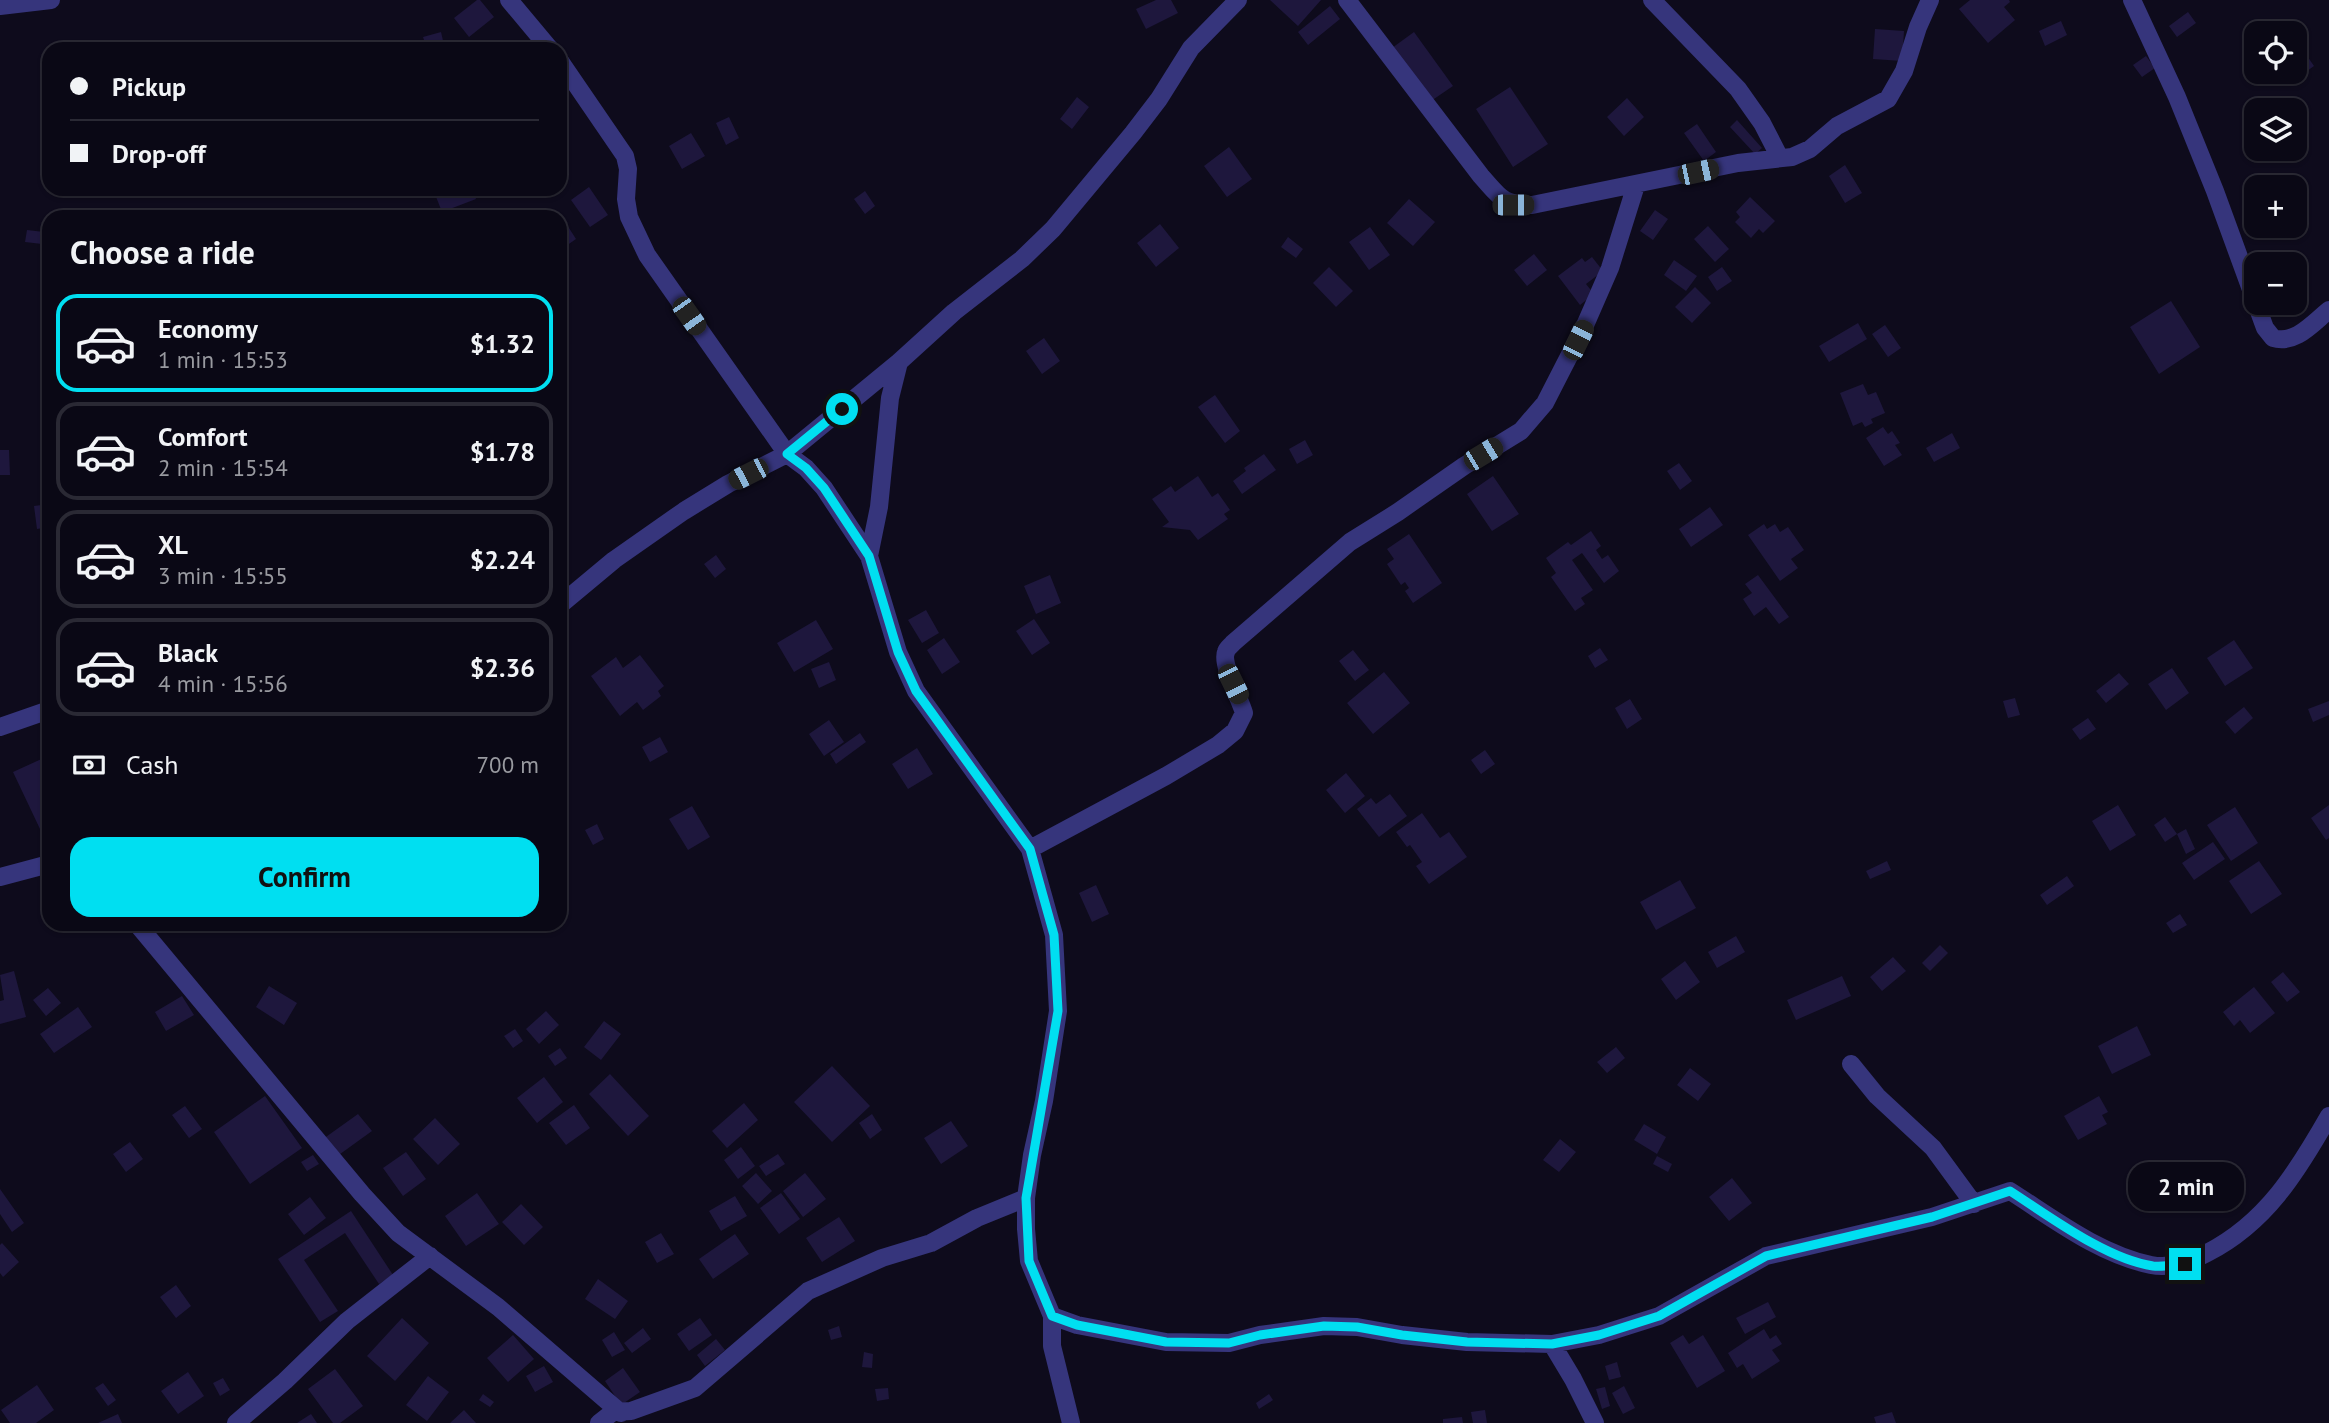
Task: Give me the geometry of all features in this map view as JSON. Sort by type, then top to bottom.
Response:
[{"type":"street","points":[[0,6],[51,0]]},
{"type":"street","points":[[509,0],[544,42]]},
{"type":"street","points":[[567,599],[614,560],[684,511],[787,454],[899,362],[954,312],[1022,259],[1053,229],[1159,99],[1191,48],[1238,0]]},
{"type":"street","points":[[1347,0],[1481,176],[1502,199],[1513,205],[1532,205],[1738,163],[1792,157],[1810,149],[1838,126],[1888,99],[1904,71],[1930,0]]},
{"type":"street","points":[[1652,0],[1738,89],[1762,123],[1780,158]]},
{"type":"street","points":[[2133,0],[2215,191],[2265,328],[2273,338],[2288,339],[2299,334],[2329,310]]},
{"type":"street","points":[[567,71],[625,156],[628,169],[626,199],[629,217],[647,255],[787,454],[806,468],[824,488],[869,556],[898,652],[916,691],[1030,849],[1054,935],[1058,1011],[1026,1198],[1029,1261],[1052,1316],[1052,1346],[1071,1423]]},
{"type":"street","points":[[1030,849],[1166,776],[1218,745],[1235,731],[1244,713],[1225,664],[1225,653],[1233,643],[1350,542],[1464,466],[1521,432],[1545,403],[1586,323],[1610,268],[1636,185]]},
{"type":"street","points":[[869,556],[879,507],[890,398],[899,362]]},
{"type":"street","points":[[0,727],[42,712]]},
{"type":"street","points":[[0,877],[42,866]]},
{"type":"street","points":[[143,931],[362,1194],[398,1233],[498,1307],[621,1413]]},
{"type":"street","points":[[1851,1064],[1877,1096],[1933,1148],[1974,1204]]},
{"type":"street","points":[[1052,1316],[1077,1325],[1166,1342],[1229,1343],[1260,1335],[1324,1326],[1357,1327],[1467,1342],[1552,1344],[1599,1335],[1659,1316],[1766,1256],[1932,1217],[2010,1191],[2082,1237],[2122,1256],[2153,1266],[2185,1264],[2231,1240],[2254,1221],[2293,1176],[2329,1116]]},
{"type":"street","points":[[600,1423],[613,1412],[621,1413],[695,1388],[808,1291],[882,1258],[931,1243],[977,1218],[1026,1198]]},
{"type":"street","points":[[236,1423],[285,1381],[347,1321],[430,1256]]},
{"type":"street","points":[[1552,1344],[1595,1423]]},
{"type":"building","points":[[480,0],[494,17],[469,37],[454,18]]},
{"type":"building","points":[[1156,0],[1171,0],[1178,13],[1146,29],[1136,9]]},
{"type":"building","points":[[1270,0],[1321,0],[1298,26]]},
{"type":"building","points":[[1970,0],[2009,0],[2004,7],[2015,20],[1988,43],[1959,9]]},
{"type":"building","points":[[1330,6],[1340,19],[1308,45],[1298,32]]},
{"type":"building","points":[[2188,12],[2196,23],[2177,37],[2169,26]]},
{"type":"building","points":[[2061,21],[2067,35],[2045,46],[2039,31]]},
{"type":"building","points":[[1875,29],[1904,31],[1902,61],[1873,59]]},
{"type":"building","points":[[441,32],[443,42],[425,42],[423,37]]},
{"type":"building","points":[[1414,32],[1453,86],[1431,101],[1392,48]]},
{"type":"building","points":[[2146,56],[2155,68],[2142,77],[2133,65]]},
{"type":"building","points":[[2307,56],[2314,66],[2307,71]]},
{"type":"building","points":[[1510,87],[1548,144],[1513,167],[1476,109]]},
{"type":"building","points":[[1077,97],[1089,107],[1072,129],[1060,119]]},
{"type":"building","points":[[1627,98],[1644,117],[1624,136],[1607,117]]},
{"type":"building","points":[[729,117],[739,138],[726,145],[716,123]]},
{"type":"building","points":[[1737,120],[1762,148],[1755,154],[1730,127]]},
{"type":"building","points":[[1697,124],[1716,152],[1704,161],[1684,133]]},
{"type":"building","points":[[691,133],[705,156],[682,169],[669,146]]},
{"type":"building","points":[[1229,147],[1252,179],[1227,197],[1204,166]]},
{"type":"building","points":[[1845,165],[1862,193],[1845,203],[1829,176]]},
{"type":"building","points":[[589,187],[608,215],[590,227],[571,200]]},
{"type":"building","points":[[865,191],[875,206],[865,214],[854,199]]},
{"type":"building","points":[[436,196],[475,196],[476,199],[447,210],[441,210]]},
{"type":"building","points":[[1750,197],[1775,221],[1763,233],[1759,229],[1751,238],[1735,222],[1740,217],[1736,212]]},
{"type":"building","points":[[1409,199],[1435,222],[1413,246],[1387,223]]},
{"type":"building","points":[[1655,210],[1668,219],[1653,240],[1640,231]]},
{"type":"building","points":[[1160,224],[1179,248],[1156,267],[1137,243]]},
{"type":"building","points":[[567,225],[576,239],[567,245]]},
{"type":"building","points":[[1708,226],[1729,249],[1715,262],[1694,239]]},
{"type":"building","points":[[1370,227],[1390,255],[1369,270],[1349,242]]},
{"type":"building","points":[[27,230],[42,232],[42,244],[25,242]]},
{"type":"building","points":[[1288,237],[1303,249],[1296,258],[1281,247]]},
{"type":"building","points":[[1534,254],[1547,270],[1527,286],[1514,270]]},
{"type":"building","points":[[1592,257],[1603,271],[1586,284],[1594,294],[1580,305],[1558,276],[1582,258],[1585,262]]},
{"type":"building","points":[[1674,260],[1697,276],[1686,291],[1664,275]]},
{"type":"building","points":[[1329,267],[1353,291],[1336,307],[1313,283]]},
{"type":"building","points":[[1722,267],[1732,281],[1717,291],[1708,277]]},
{"type":"building","points":[[1695,287],[1711,303],[1692,323],[1675,307]]},
{"type":"building","points":[[2171,301],[2200,347],[2159,374],[2130,327]]},
{"type":"building","points":[[1858,323],[1867,339],[1829,362],[1819,346]]},
{"type":"building","points":[[1885,325],[1901,348],[1888,357],[1872,334]]},
{"type":"building","points":[[1044,338],[1060,361],[1042,374],[1026,351]]},
{"type":"building","points":[[1863,384],[1868,395],[1876,392],[1885,413],[1871,419],[1873,423],[1865,427],[1862,422],[1853,426],[1840,393]]},
{"type":"building","points":[[1215,395],[1240,431],[1225,443],[1198,407]]},
{"type":"building","points":[[1883,427],[1888,434],[1892,431],[1900,443],[1895,445],[1902,455],[1884,466],[1866,438]]},
{"type":"building","points":[[1952,433],[1960,448],[1934,462],[1926,448]]},
{"type":"building","points":[[1305,440],[1313,455],[1297,464],[1289,449]]},
{"type":"building","points":[[0,450],[9,450],[10,475],[0,475]]},
{"type":"building","points":[[1264,454],[1276,470],[1242,494],[1233,481],[1246,471],[1244,468]]},
{"type":"building","points":[[1679,463],[1692,481],[1680,490],[1667,471]]},
{"type":"building","points":[[1198,476],[1212,497],[1218,493],[1230,510],[1224,514],[1228,519],[1198,540],[1190,530],[1162,527],[1169,522],[1152,499],[1171,486],[1175,492]]},
{"type":"building","points":[[1493,476],[1519,514],[1492,531],[1467,494]]},
{"type":"building","points":[[42,505],[42,528],[37,529],[34,506]]},
{"type":"building","points":[[1710,507],[1723,525],[1691,547],[1679,529]]},
{"type":"building","points":[[1764,524],[1767,529],[1775,524],[1780,532],[1788,527],[1804,550],[1791,559],[1798,568],[1780,581],[1748,535]]},
{"type":"building","points":[[1591,531],[1601,546],[1596,550],[1602,559],[1608,555],[1619,571],[1604,583],[1582,553],[1572,560],[1593,590],[1581,598],[1585,604],[1575,611],[1551,577],[1556,573],[1546,558],[1568,542],[1571,545]]},
{"type":"building","points":[[1409,534],[1442,583],[1413,603],[1405,591],[1409,588],[1405,582],[1401,585],[1387,564],[1394,559],[1387,549]]},
{"type":"building","points":[[716,555],[726,569],[715,578],[704,564]]},
{"type":"building","points":[[1050,575],[1061,603],[1036,614],[1024,586]]},
{"type":"building","points":[[1758,575],[1789,617],[1779,624],[1766,607],[1754,616],[1743,599],[1752,593],[1745,584]]},
{"type":"building","points":[[926,610],[939,633],[922,643],[908,620]]},
{"type":"building","points":[[1034,619],[1050,643],[1032,655],[1016,631]]},
{"type":"building","points":[[816,620],[833,649],[794,672],[777,643]]},
{"type":"building","points":[[944,638],[960,662],[942,674],[927,650]]},
{"type":"building","points":[[2234,640],[2253,668],[2225,686],[2207,658]]},
{"type":"building","points":[[1600,648],[1608,660],[1595,668],[1588,656]]},
{"type":"building","points":[[1353,650],[1369,670],[1355,681],[1339,661]]},
{"type":"building","points":[[640,655],[664,686],[658,691],[661,696],[643,710],[637,702],[620,716],[591,676],[616,657],[623,668]]},
{"type":"building","points":[[829,662],[836,680],[819,688],[811,669]]},
{"type":"building","points":[[2172,668],[2189,693],[2166,710],[2148,684]]},
{"type":"building","points":[[1384,672],[1410,703],[1373,734],[1347,703]]},
{"type":"building","points":[[2119,673],[2129,684],[2106,703],[2096,691]]},
{"type":"building","points":[[2015,698],[2020,715],[2008,718],[2003,701]]},
{"type":"building","points":[[1630,699],[1642,719],[1627,729],[1615,708]]},
{"type":"building","points":[[2329,701],[2329,715],[2313,722],[2308,709]]},
{"type":"building","points":[[2244,707],[2253,718],[2235,734],[2225,722]]},
{"type":"building","points":[[2088,718],[2096,729],[2080,740],[2072,729]]},
{"type":"building","points":[[829,720],[844,742],[824,756],[809,734]]},
{"type":"building","points":[[860,733],[866,742],[836,764],[830,754]]},
{"type":"building","points":[[660,737],[668,752],[650,762],[642,747]]},
{"type":"building","points":[[917,748],[933,774],[908,789],[892,764]]},
{"type":"building","points":[[1485,750],[1495,764],[1481,774],[1471,760]]},
{"type":"building","points":[[42,759],[42,833],[13,772]]},
{"type":"building","points":[[1346,773],[1365,796],[1345,813],[1326,790]]},
{"type":"building","points":[[1390,794],[1407,816],[1379,837],[1357,809],[1371,798],[1376,804]]},
{"type":"building","points":[[2118,805],[2136,835],[2110,851],[2092,821]]},
{"type":"building","points":[[2329,805],[2329,838],[2326,840],[2311,818]]},
{"type":"building","points":[[692,806],[710,837],[688,850],[669,819]]},
{"type":"building","points":[[2235,807],[2258,843],[2231,861],[2207,825]]},
{"type":"building","points":[[1422,813],[1440,838],[1449,832],[1467,857],[1429,884],[1416,866],[1422,862],[1396,832]]},
{"type":"building","points":[[2165,817],[2177,834],[2165,842],[2154,825]]},
{"type":"building","points":[[597,824],[604,839],[593,845],[585,830]]},
{"type":"building","points":[[2186,829],[2195,849],[2186,854],[2177,834]]},
{"type":"building","points":[[2213,842],[2225,859],[2194,880],[2182,863]]},
{"type":"building","points":[[1887,861],[1891,870],[1870,879],[1866,871]]},
{"type":"building","points":[[2259,861],[2282,894],[2251,914],[2229,881]]},
{"type":"building","points":[[2067,876],[2074,886],[2047,905],[2040,895]]},
{"type":"building","points":[[1680,880],[1696,908],[1656,930],[1640,902]]},
{"type":"building","points":[[1096,885],[1109,914],[1092,922],[1079,893]]},
{"type":"building","points":[[2180,914],[2187,925],[2173,933],[2166,923]]},
{"type":"building","points":[[1736,936],[1745,952],[1717,968],[1708,952]]},
{"type":"building","points":[[1940,945],[1948,953],[1930,971],[1922,963]]},
{"type":"building","points":[[1893,957],[1906,971],[1882,991],[1870,977]]},
{"type":"building","points":[[1685,961],[1700,982],[1676,1000],[1661,979]]},
{"type":"building","points":[[14,971],[26,1017],[0,1024],[0,1001],[4,1000],[0,975]]},
{"type":"building","points":[[2283,972],[2300,992],[2287,1002],[2271,982]]},
{"type":"building","points":[[1842,976],[1851,996],[1796,1020],[1787,1000]]},
{"type":"building","points":[[269,986],[297,1003],[284,1025],[256,1007]]},
{"type":"building","points":[[2254,987],[2275,1013],[2250,1033],[2240,1020],[2234,1026],[2223,1012]]},
{"type":"building","points":[[48,988],[61,1003],[46,1016],[33,1000]]},
{"type":"building","points":[[182,996],[194,1015],[166,1031],[155,1012]]},
{"type":"building","points":[[78,1007],[92,1027],[54,1053],[40,1034]]},
{"type":"building","points":[[546,1011],[559,1025],[539,1044],[526,1029]]},
{"type":"building","points":[[604,1021],[621,1034],[601,1060],[584,1047]]},
{"type":"building","points":[[2137,1026],[2151,1055],[2112,1074],[2098,1046]]},
{"type":"building","points":[[515,1029],[523,1041],[513,1048],[504,1036]]},
{"type":"building","points":[[1616,1047],[1625,1058],[1607,1073],[1597,1062]]},
{"type":"building","points":[[560,1048],[567,1058],[555,1066],[548,1056]]},
{"type":"building","points":[[832,1066],[870,1106],[832,1142],[794,1102]]},
{"type":"building","points":[[1690,1068],[1711,1084],[1698,1101],[1677,1085]]},
{"type":"building","points":[[610,1074],[649,1116],[628,1136],[589,1094]]},
{"type":"building","points":[[544,1077],[563,1102],[537,1123],[517,1098]]},
{"type":"building","points":[[265,1096],[302,1148],[250,1184],[214,1132]]},
{"type":"building","points":[[2099,1096],[2108,1112],[2102,1115],[2107,1124],[2078,1140],[2064,1116]]},
{"type":"building","points":[[744,1103],[758,1120],[727,1148],[712,1131]]},
{"type":"building","points":[[574,1105],[590,1128],[566,1145],[549,1123]]},
{"type":"building","points":[[185,1106],[202,1129],[189,1138],[172,1115]]},
{"type":"building","points":[[358,1114],[372,1131],[336,1157],[323,1139]]},
{"type":"building","points":[[872,1114],[882,1130],[870,1139],[859,1123]]},
{"type":"building","points":[[435,1118],[460,1144],[438,1165],[413,1139]]},
{"type":"building","points":[[951,1121],[968,1146],[941,1164],[924,1138]]},
{"type":"building","points":[[1644,1124],[1666,1137],[1657,1154],[1634,1140]]},
{"type":"building","points":[[1560,1139],[1576,1152],[1559,1172],[1543,1160]]},
{"type":"building","points":[[130,1142],[143,1159],[126,1172],[113,1154]]},
{"type":"building","points":[[741,1147],[755,1166],[738,1179],[724,1160]]},
{"type":"building","points":[[406,1152],[426,1179],[403,1196],[383,1168]]},
{"type":"building","points":[[778,1154],[785,1164],[766,1176],[759,1166]]},
{"type":"building","points":[[313,1155],[319,1164],[307,1171],[301,1162]]},
{"type":"building","points":[[1657,1156],[1672,1164],[1668,1172],[1653,1164]]},
{"type":"building","points":[[756,1173],[772,1191],[758,1204],[742,1186]]},
{"type":"building","points":[[805,1173],[826,1199],[803,1217],[783,1191]]},
{"type":"building","points":[[1732,1178],[1752,1203],[1729,1221],[1709,1197]]},
{"type":"building","points":[[0,1189],[24,1223],[12,1232],[0,1214]]},
{"type":"building","points":[[477,1193],[499,1224],[466,1246],[445,1216]]},
{"type":"building","points":[[781,1193],[800,1219],[779,1234],[760,1208]]},
{"type":"building","points":[[735,1196],[747,1216],[721,1231],[709,1211]]},
{"type":"building","points":[[310,1197],[326,1218],[304,1235],[288,1214]]},
{"type":"building","points":[[521,1204],[543,1227],[524,1245],[502,1222]]},
{"type":"building","points":[[351,1211],[393,1275],[379,1284],[345,1233],[304,1260],[338,1311],[320,1322],[278,1259]]},
{"type":"building","points":[[839,1217],[855,1241],[822,1262],[806,1238]]},
{"type":"building","points":[[661,1233],[674,1254],[657,1263],[645,1242]]},
{"type":"building","points":[[735,1234],[749,1254],[713,1279],[699,1259]]},
{"type":"building","points":[[2,1243],[19,1262],[3,1277],[0,1273]]},
{"type":"building","points":[[598,1279],[628,1301],[615,1319],[585,1299]]},
{"type":"building","points":[[176,1285],[191,1306],[176,1318],[160,1297]]},
{"type":"building","points":[[1768,1302],[1776,1317],[1745,1334],[1736,1318]]},
{"type":"building","points":[[402,1318],[429,1343],[395,1381],[367,1356]]},
{"type":"building","points":[[700,1318],[712,1335],[689,1351],[677,1334]]},
{"type":"building","points":[[839,1326],[842,1337],[831,1340],[828,1330]]},
{"type":"building","points":[[643,1328],[651,1339],[632,1353],[624,1343]]},
{"type":"building","points":[[1764,1329],[1770,1339],[1776,1335],[1782,1344],[1772,1350],[1780,1361],[1752,1379],[1743,1364],[1737,1368],[1728,1353]]},
{"type":"building","points":[[614,1332],[625,1350],[612,1357],[602,1340]]},
{"type":"building","points":[[513,1335],[534,1359],[508,1382],[487,1358]]},
{"type":"building","points":[[1683,1335],[1689,1344],[1703,1335],[1725,1371],[1697,1388],[1670,1343]]},
{"type":"building","points":[[716,1339],[725,1350],[705,1366],[697,1355]]},
{"type":"building","points":[[864,1352],[873,1354],[872,1368],[862,1367]]},
{"type":"building","points":[[1617,1362],[1621,1377],[1609,1380],[1605,1366]]},
{"type":"building","points":[[544,1366],[553,1382],[535,1392],[526,1376]]},
{"type":"building","points":[[623,1368],[640,1392],[621,1405],[605,1381]]},
{"type":"building","points":[[335,1369],[363,1406],[340,1423],[333,1423],[308,1389]]},
{"type":"building","points":[[188,1372],[204,1396],[178,1414],[161,1391]]},
{"type":"building","points":[[428,1376],[449,1392],[427,1421],[406,1405]]},
{"type":"building","points":[[223,1378],[230,1390],[220,1396],[213,1383]]},
{"type":"building","points":[[103,1383],[116,1400],[108,1406],[95,1388]]},
{"type":"building","points":[[37,1385],[54,1410],[36,1423],[10,1423],[1,1410]]},
{"type":"building","points":[[1624,1386],[1635,1408],[1623,1414],[1612,1393]]},
{"type":"building","points":[[1605,1387],[1610,1406],[1602,1409],[1596,1389]]},
{"type":"building","points":[[888,1388],[889,1399],[877,1401],[875,1389]]},
{"type":"building","points":[[483,1394],[494,1402],[490,1407],[479,1400]]},
{"type":"building","points":[[1269,1394],[1273,1400],[1259,1409],[1256,1403]]},
{"type":"building","points":[[464,1410],[476,1423],[450,1423]]},
{"type":"building","points":[[1485,1410],[1487,1423],[1473,1423],[1471,1412]]},
{"type":"building","points":[[1892,1412],[1896,1423],[1876,1423],[1874,1417]]},
{"type":"building","points":[[118,1414],[122,1423],[98,1423]]},
{"type":"building","points":[[311,1414],[317,1423],[297,1423]]},
{"type":"building","points":[[1462,1417],[1463,1423],[1443,1423],[1443,1419]]},
{"type":"route","points":[[842,409],[787,454],[806,468],[824,488],[869,556],[906,673],[916,691],[1030,849],[1054,935],[1058,1011],[1026,1198],[1029,1261],[1052,1316],[1077,1325],[1166,1342],[1229,1343],[1260,1335],[1324,1326],[1357,1327],[1467,1342],[1552,1344],[1599,1335],[1659,1316],[1766,1256],[1932,1217],[2010,1191],[2082,1237],[2122,1256],[2153,1266],[2185,1264]]}]
